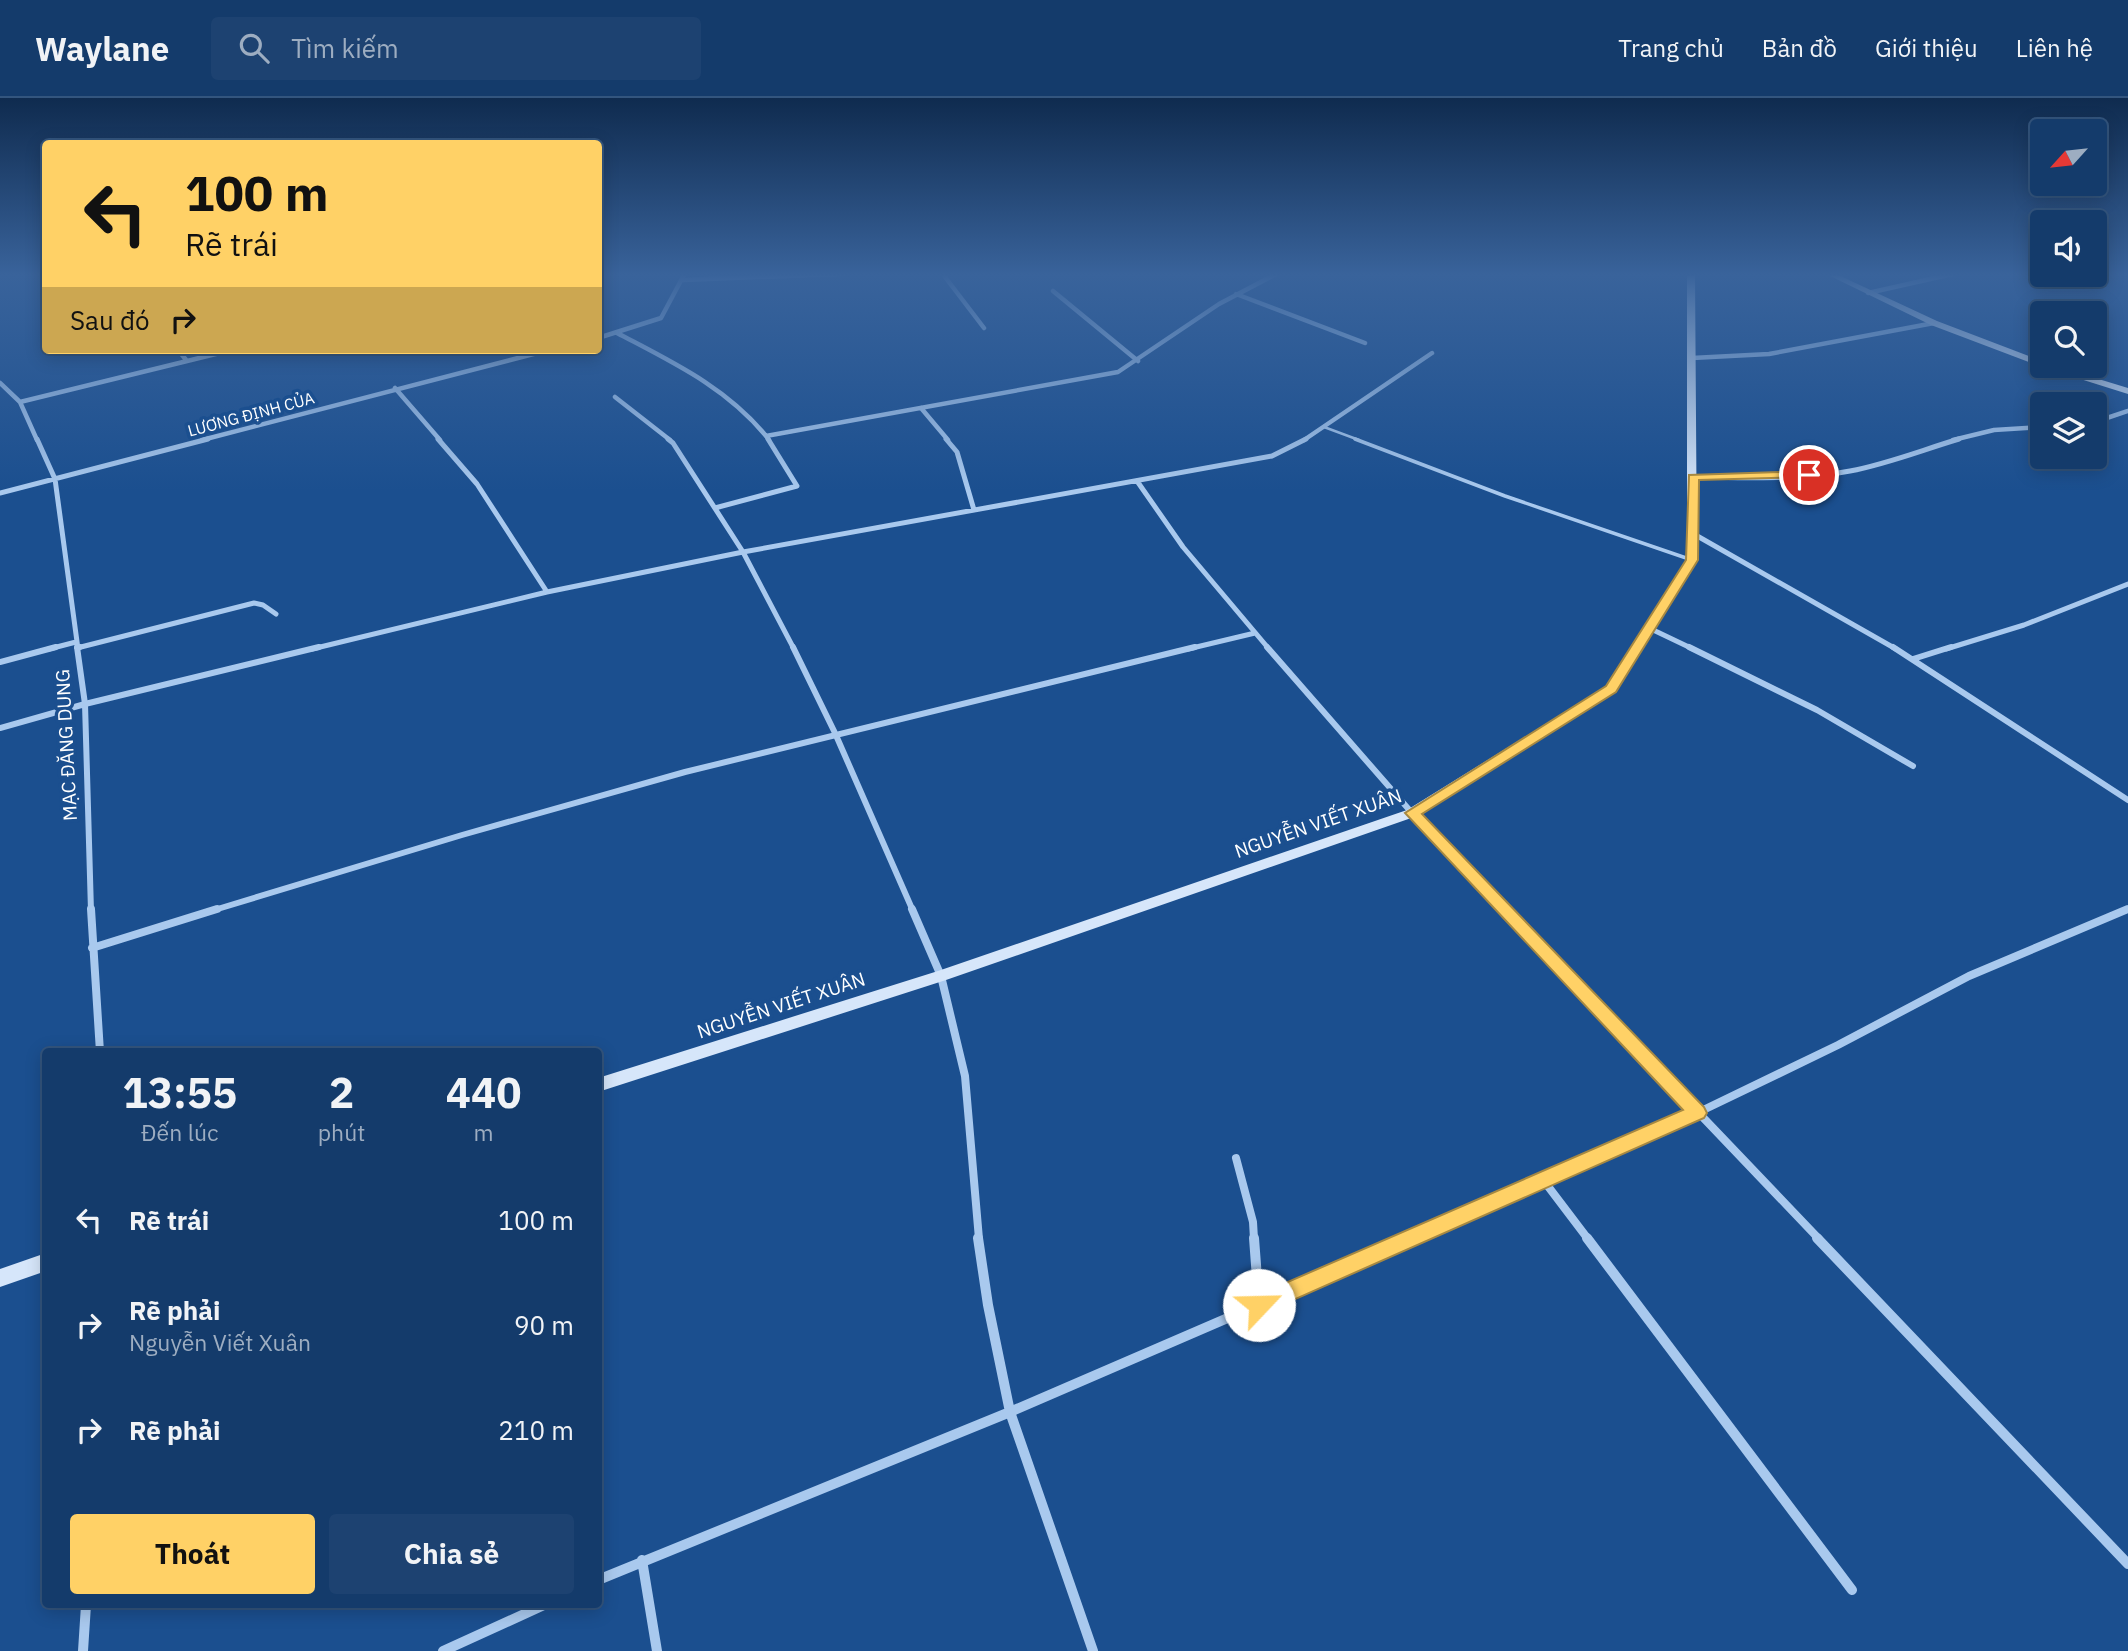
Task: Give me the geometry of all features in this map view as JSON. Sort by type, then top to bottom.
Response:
[{"type":"street","points":[[640,345],[712,385],[753,418],[797,483],[797,486],[715,508]]},
{"type":"street","points":[[1119,345],[1138,361]]},
{"type":"street","points":[[766,436],[1104,375],[1138,361],[1161,345]]},
{"type":"street","points":[[1692,345],[1692,560]]},
{"type":"street","points":[[1692,358],[1769,354],[1814,345]]},
{"type":"street","points":[[1993,345],[2030,359]]},
{"type":"street","points":[[0,728],[85,704],[547,592],[743,552],[1272,456],[1300,443],[1432,353]]},
{"type":"street","points":[[181,354],[187,361]]},
{"type":"street","points":[[0,383],[20,402],[216,354]]},
{"type":"street","name":"LƯƠNG ĐỊNH CỦA","points":[[0,493],[533,354]]},
{"type":"street","points":[[2086,378],[2128,391]]},
{"type":"street","points":[[395,388],[477,484],[547,592]]},
{"type":"street","points":[[615,397],[673,443],[743,552],[835,733],[942,976],[965,1076],[977,1228],[988,1305],[1010,1412],[1093,1651]]},
{"type":"street","name":"MẠC ĐĂNG DUNG","points":[[20,402],[55,479],[85,704],[92,948],[100,1048]]},
{"type":"street","points":[[921,408],[957,452],[974,510]]},
{"type":"street","points":[[2107,418],[2128,411]]},
{"type":"street","points":[[1693,477],[1836,474],[1866,468],[2009,426],[2030,427]]},
{"type":"street","points":[[1137,481],[1183,547],[1255,634],[1412,813],[2128,1564]]},
{"type":"street","points":[[1692,533],[1913,659],[2128,800]]},
{"type":"street","name":"NGUYỄN VIẾT XUÂN","points":[[602,1084],[942,976],[1412,813],[1611,689],[1692,560]]},
{"type":"street","points":[[1913,659],[2024,625],[2128,584]]},
{"type":"street","points":[[0,662],[254,603],[263,605],[276,614]]},
{"type":"street","points":[[1649,628],[1814,708],[1876,741],[1913,765]]},
{"type":"street","points":[[92,948],[562,806],[835,733],[1255,634]]},
{"type":"street","points":[[602,1578],[1010,1412],[1544,1181],[1697,1113],[1838,1045],[1969,976],[2128,909]]},
{"type":"street","points":[[1236,1158],[1253,1222],[1259,1305]]},
{"type":"street","points":[[1544,1181],[1852,1590]]},
{"type":"street","points":[[0,1278],[42,1263]]},
{"type":"street","points":[[642,1560],[657,1651]]},
{"type":"street","points":[[83,1651],[86,1608]]},
{"type":"street","points":[[443,1651],[537,1608]]},
{"type":"lane","points":[[1324,427],[1504,496],[1692,560]]},
{"type":"route","points":[[1259,1305],[1697,1113],[1412,813],[1611,689],[1692,560],[1693,477],[1809,475]]}]
